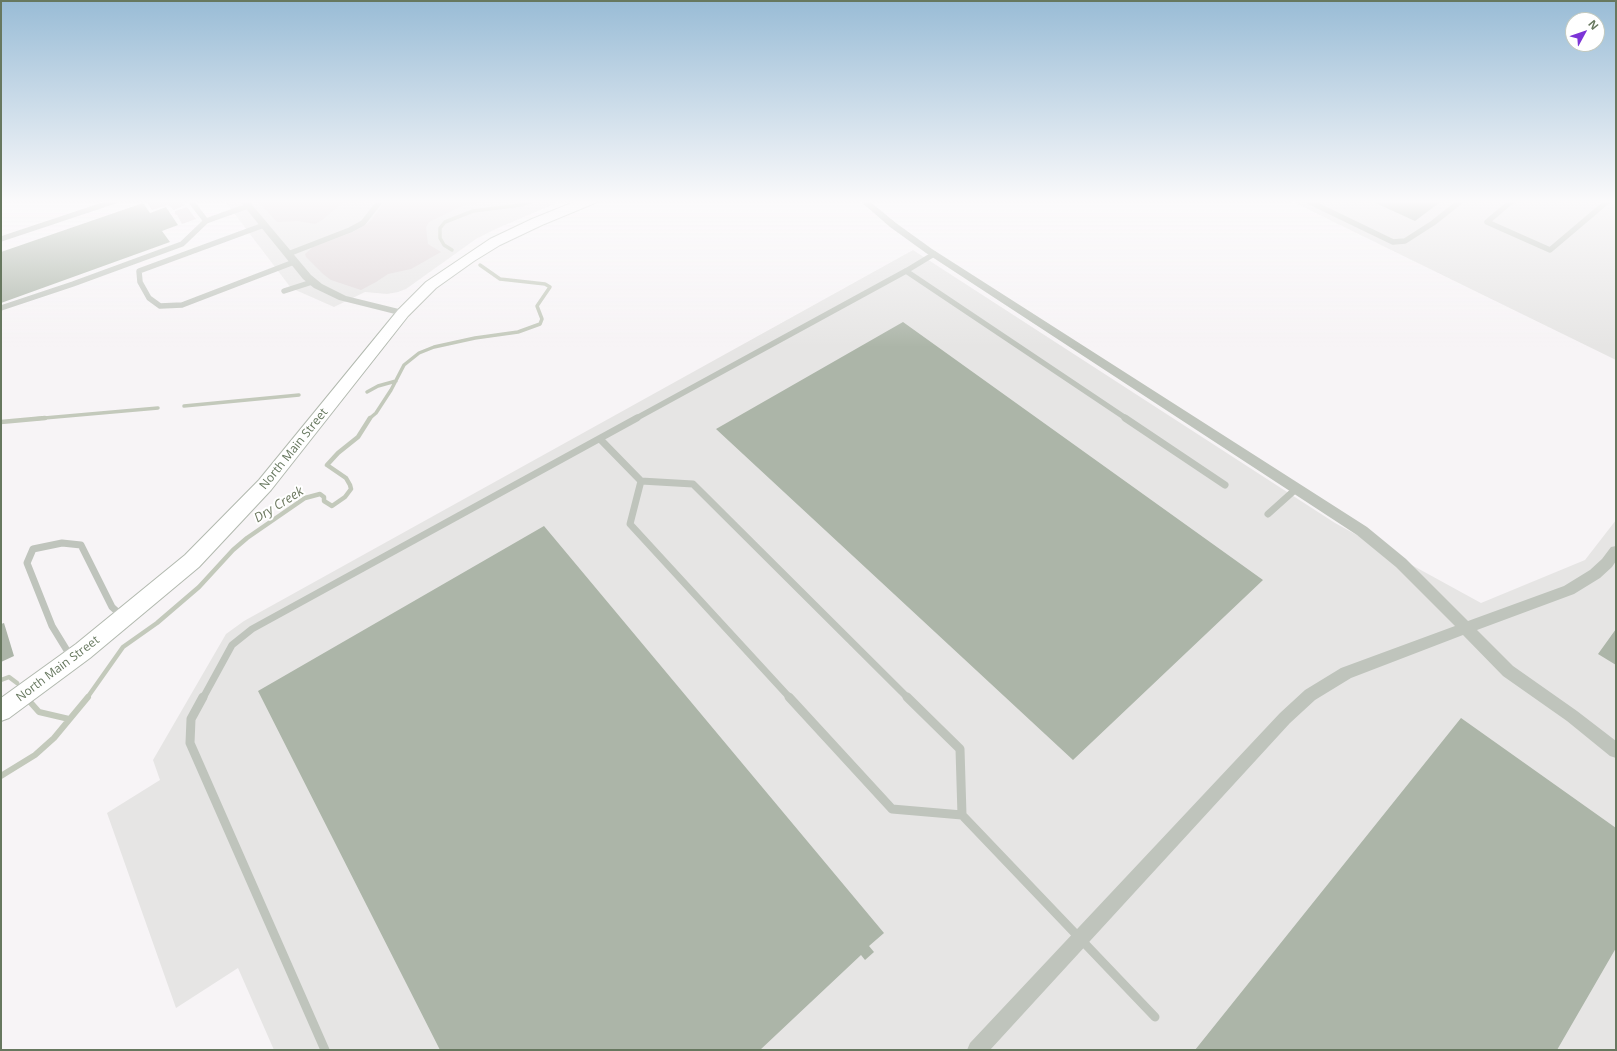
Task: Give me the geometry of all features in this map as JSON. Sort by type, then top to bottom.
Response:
[{"type":"street","points":[[284,249],[312,282],[325,290],[343,298],[403,313]]},
{"type":"street","name":"North Main Street","points":[[1,711],[72,659],[192,560],[265,485],[403,313],[431,286],[484,249]]},
{"type":"street","points":[[927,249],[1357,527],[1384,548],[1418,579],[1508,672],[1572,716],[1616,751]]},
{"type":"street","points":[[978,1050],[1285,718],[1310,695],[1346,673],[1569,590],[1595,574],[1607,563],[1616,551]]},
{"type":"lane","points":[[1,308],[73,284],[168,249]]},
{"type":"lane","points":[[199,249],[139,271],[140,282],[149,298],[160,306],[182,305],[310,249]]},
{"type":"lane","points":[[325,1050],[190,743],[191,719],[232,645],[245,634],[906,271],[934,254]]},
{"type":"lane","points":[[906,271],[1225,485]]},
{"type":"lane","points":[[284,292],[312,282]]},
{"type":"lane","points":[[600,439],[641,481],[693,484],[960,749],[962,815]]},
{"type":"lane","points":[[641,481],[630,524],[892,809],[962,815],[1155,1017]]},
{"type":"lane","points":[[1268,514],[1297,488]]},
{"type":"lane","points":[[72,659],[52,626],[27,563],[33,549],[62,543],[81,545],[112,608],[123,618]]},
{"type":"shaded area","points":[[261,249],[462,249],[406,289],[387,294],[365,292],[334,307],[291,288]]},
{"type":"shaded area","points":[[311,249],[436,249],[441,252],[411,269],[388,274],[361,290],[331,280],[306,257],[305,254]]},
{"type":"shaded area","points":[[1389,249],[1616,249],[1616,360]]},
{"type":"shaded area","points":[[913,250],[1335,523],[1481,603],[1585,560],[1616,520],[1616,1050],[274,1050],[238,968],[176,1008],[107,813],[160,780],[153,760],[226,634],[244,621]]},
{"type":"building","points":[[10,249],[150,249],[1,303],[1,252]]},
{"type":"building","points":[[903,322],[1263,580],[1073,760],[716,429]]},
{"type":"building","points":[[544,526],[884,933],[869,946],[874,952],[865,960],[861,955],[760,1050],[440,1050],[258,691]]},
{"type":"building","points":[[4,623],[14,656],[1,662],[1,624]]},
{"type":"building","points":[[1616,629],[1616,665],[1598,654]]},
{"type":"building","points":[[1461,718],[1616,828],[1616,948],[1557,1050],[1195,1050]]},
{"type":"waterway","name":"Dry Creek","points":[[396,381],[404,365],[419,353],[434,347],[475,338],[518,332],[540,324],[542,319],[537,306],[550,287],[545,284],[500,279],[480,265]]},
{"type":"waterway","points":[[367,392],[378,386],[396,381]]},
{"type":"waterway","name":"Dry Creek","points":[[370,418],[376,413],[396,381]]},
{"type":"waterway","points":[[184,406],[299,395]]},
{"type":"waterway","points":[[33,419],[158,408]]},
{"type":"waterway","points":[[1,422],[45,418]]},
{"type":"waterway","name":"Dry Creek","points":[[87,698],[123,647],[157,623],[199,587],[233,550],[247,538],[305,498],[320,494],[324,497],[324,501],[332,506],[345,497],[351,489],[350,485],[346,478],[327,465],[338,453],[358,437],[370,418]]},
{"type":"waterway","points":[[1,680],[9,677],[17,683]]},
{"type":"waterway","name":"Dry Creek","points":[[1,776],[35,755],[54,738],[88,697]]},
{"type":"waterway","points":[[31,703],[39,712],[69,719]]}]
